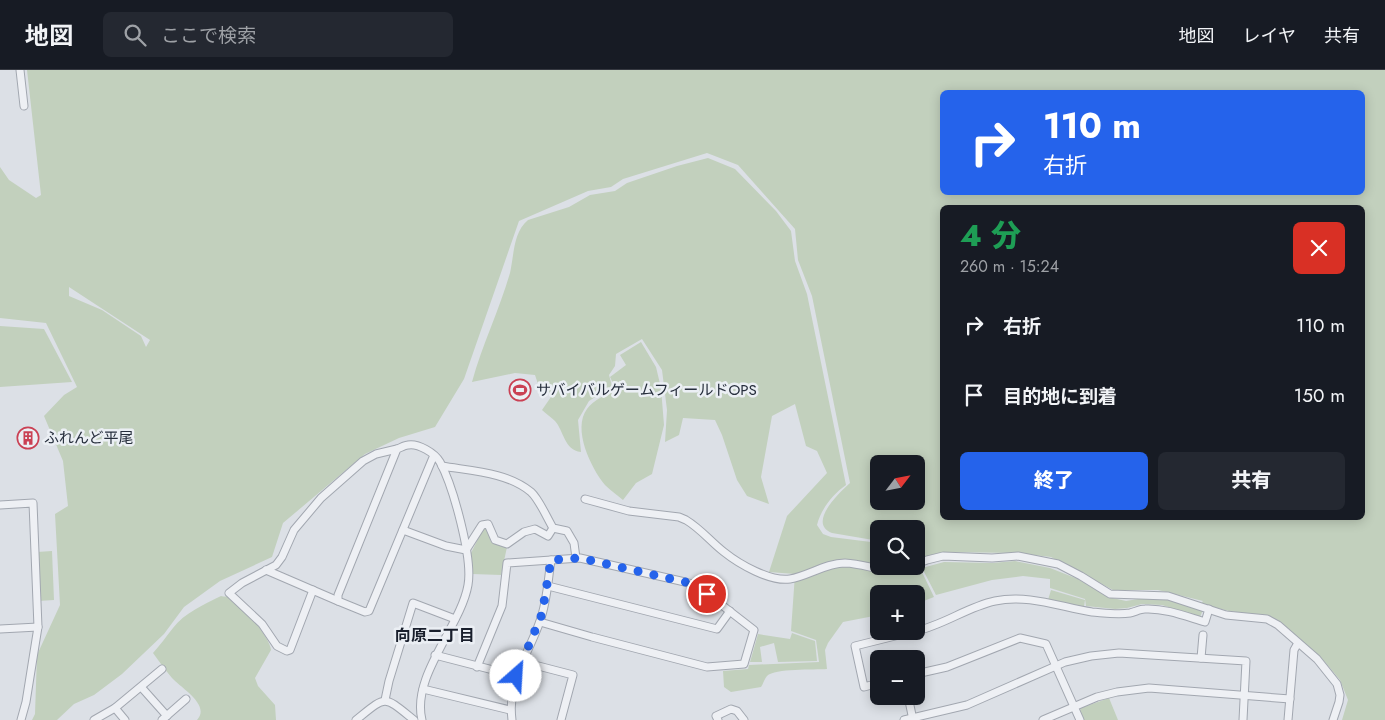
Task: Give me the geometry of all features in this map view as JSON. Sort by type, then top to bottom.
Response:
[{"type":"street","points":[[20,70],[24,106]]},
{"type":"street","points":[[313,590],[288,652],[277,646],[262,624],[229,593],[242,583],[276,565],[282,558],[294,530],[322,498],[363,461],[376,454],[408,445],[420,447],[434,455],[442,466],[452,488],[469,568],[468,584],[455,619],[435,655],[423,689],[419,708],[422,720]]},
{"type":"street","points":[[338,601],[338,595],[397,449]]},
{"type":"street","points":[[266,570],[365,612],[369,611],[434,455]]},
{"type":"street","points":[[442,466],[511,480],[532,493],[553,528],[567,531],[574,543],[576,558]]},
{"type":"street","points":[[585,499],[630,511],[679,517],[686,520],[735,559],[772,578],[790,579],[840,563],[870,567]]},
{"type":"street","points":[[0,505],[33,504],[38,627],[21,720]]},
{"type":"street","points":[[466,550],[482,525],[488,524],[495,540],[507,544],[524,532],[535,529],[548,536],[553,528]]},
{"type":"street","points":[[403,530],[446,546],[466,550]]},
{"type":"street","points":[[925,561],[943,556],[992,558],[1018,556],[1058,564],[1110,594],[1168,596],[1232,615],[1267,619],[1278,625],[1317,659],[1338,684],[1340,695],[1333,720]]},
{"type":"street","points":[[477,667],[502,606],[507,563],[576,558],[696,585],[754,630],[744,664],[707,667],[540,622]]},
{"type":"street","points":[[512,720],[510,710],[516,676],[540,622],[548,586],[551,560]]},
{"type":"street","points":[[548,586],[717,629],[730,610]]},
{"type":"street","points":[[925,628],[940,624],[982,605],[1010,599],[1024,599],[1092,612],[1118,614],[1144,609],[1164,610],[1204,622],[1209,609]]},
{"type":"street","points":[[385,700],[391,672],[413,603],[455,619]]},
{"type":"street","points":[[0,630],[38,627]]},
{"type":"street","points":[[1201,658],[1202,635]]},
{"type":"street","points":[[925,672],[947,667],[1020,638],[1046,644],[1080,720]]},
{"type":"street","points":[[870,686],[864,687],[855,646],[879,640]]},
{"type":"street","points":[[1288,720],[1294,650],[1298,643]]},
{"type":"street","points":[[904,720],[967,705],[1065,662],[1091,656],[1119,653],[1246,661],[1243,720]]},
{"type":"street","points":[[435,655],[516,676]]},
{"type":"street","points":[[523,662],[573,674],[561,720]]},
{"type":"street","points":[[94,720],[115,708],[142,688],[162,669]]},
{"type":"street","points":[[142,688],[165,718],[186,699]]},
{"type":"street","points":[[1043,720],[1074,706],[1117,692],[1149,688],[1290,699]]},
{"type":"street","points":[[423,689],[510,710]]},
{"type":"street","points":[[356,720],[379,701],[385,700],[396,705],[414,720]]},
{"type":"street","points":[[910,705],[913,719]]},
{"type":"street","points":[[115,708],[125,720]]},
{"type":"street","points":[[718,720],[716,716],[731,709],[737,711],[744,720]]},
{"type":"green space","points":[[27,70],[1385,70],[1385,720],[1342,720],[1348,700],[1340,680],[1324,661],[1288,631],[1278,620],[1205,605],[1200,617],[1162,605],[1142,604],[1115,609],[1086,606],[1085,599],[1050,588],[1050,579],[1023,576],[992,580],[936,595],[925,574],[925,567],[944,562],[992,563],[1015,561],[1050,568],[1078,579],[1108,597],[1126,601],[1144,598],[1167,600],[1198,607],[1203,601],[1158,590],[1113,590],[1051,557],[1017,553],[943,552],[925,557],[925,520],[870,520],[870,539],[832,533],[825,528],[823,522],[824,515],[833,501],[850,483],[812,296],[798,260],[795,229],[738,165],[707,153],[623,179],[611,187],[588,191],[519,221],[464,379],[435,427],[399,438],[365,454],[283,523],[272,557],[220,581],[184,607],[164,634],[122,674],[94,695],[74,704],[57,720],[32,720],[35,714],[37,655],[60,605],[55,514],[68,506],[63,461],[44,416],[64,395],[77,387],[46,323],[0,318],[0,167],[9,180],[36,198],[41,195]],"holes":[[[69,287],[150,340],[146,347],[141,336],[102,310],[69,296]]]},
{"type":"green space","points":[[708,158],[735,169],[776,211],[791,231],[795,261],[807,294],[846,485],[828,502],[821,513],[817,525],[823,534],[831,537],[870,542],[870,575],[923,575],[934,597],[925,600],[925,585],[870,585],[870,617],[843,622],[825,650],[827,669],[771,673],[767,676],[761,687],[731,692],[724,687],[723,671],[748,669],[749,665],[819,662],[816,640],[791,631],[795,574],[769,572],[787,516],[827,473],[817,451],[806,446],[795,404],[772,416],[761,477],[769,504],[747,496],[737,480],[715,420],[683,418],[679,435],[665,442],[667,410],[662,370],[642,339],[616,354],[615,366],[609,375],[612,386],[589,401],[578,420],[581,452],[571,448],[555,421],[542,410],[553,394],[539,387],[535,375],[515,373],[472,382],[501,301],[510,273],[519,231],[523,225],[528,220],[569,207],[590,195],[615,191],[627,183]]},
{"type":"green space","points":[[0,326],[44,329],[72,382],[0,387]]},
{"type":"green space","points":[[641,342],[656,367],[661,388],[664,425],[652,474],[636,483],[623,500],[605,485],[589,459],[582,437],[583,417],[587,409],[597,400],[616,389],[610,377],[626,365],[620,355]]},
{"type":"green space","points":[[483,529],[487,529],[491,542],[507,547],[501,575],[472,574],[471,553]]},
{"type":"green space","points":[[52,551],[54,600],[38,601],[37,552]]},
{"type":"green space","points":[[1051,590],[1085,600],[1084,607],[1048,600]]},
{"type":"green space","points":[[221,596],[234,600],[266,637],[271,650],[255,678],[258,686],[275,705],[276,720],[197,720],[200,714],[198,703],[172,678],[153,653],[183,618],[195,609]]},
{"type":"green space","points":[[792,633],[815,641],[817,661],[778,662],[774,643],[760,647],[762,662],[750,662],[758,634],[790,639]]},
{"type":"green space","points":[[1109,698],[1118,720],[1084,720],[1081,708]]},
{"type":"place","name":"サバイバルゲームフィールドOPS","points":[[520,390]]},
{"type":"place","name":"ふれんど平尾","points":[[28,438]]},
{"type":"district","name":"向原二丁目","points":[[435,635]]},
{"type":"route","points":[[516,676],[540,622],[546,600],[551,560],[580,558],[696,585],[707,594]]}]
